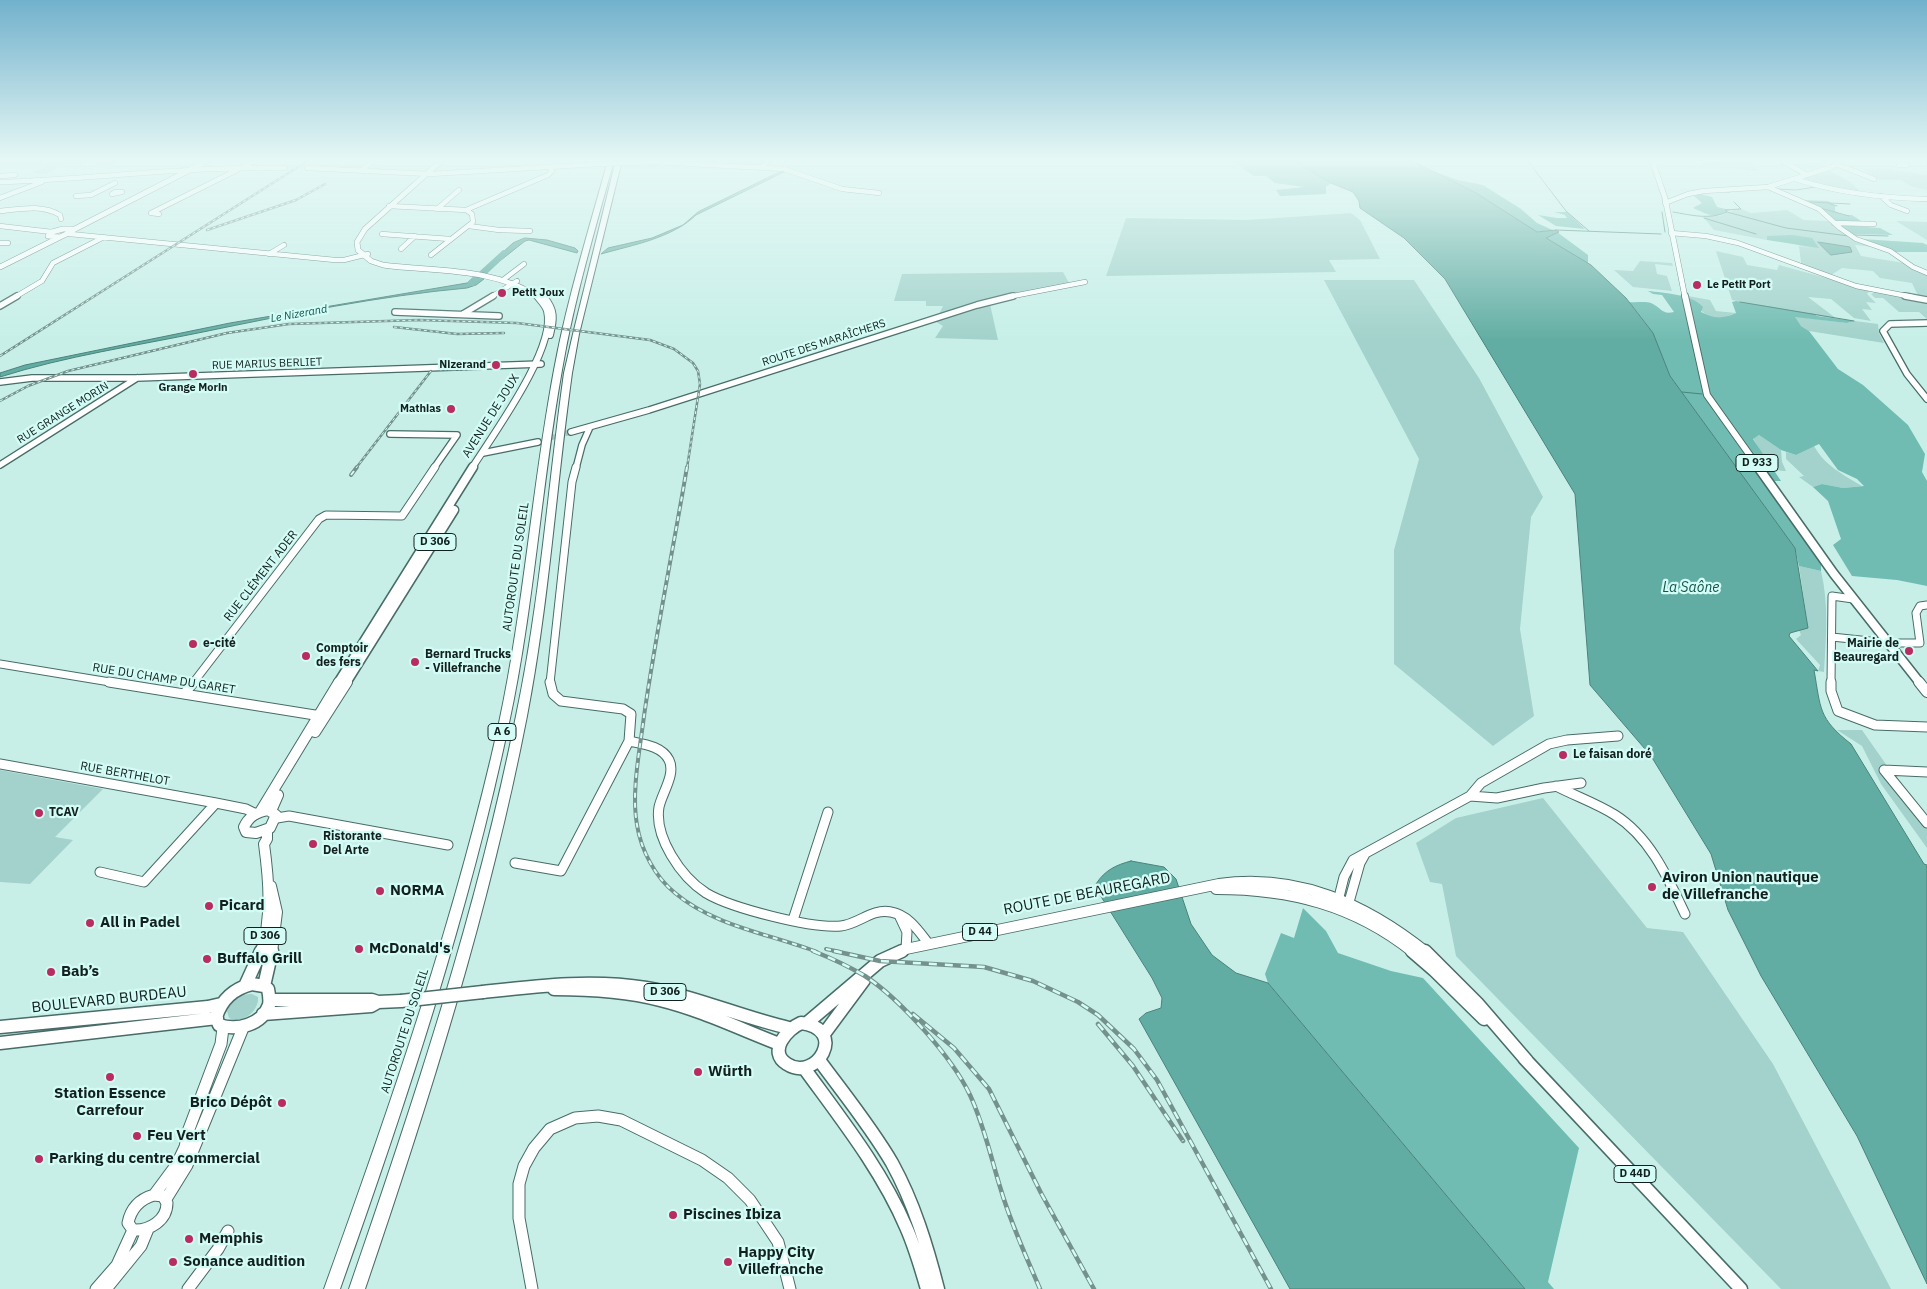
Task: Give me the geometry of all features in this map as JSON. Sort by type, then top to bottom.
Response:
[{"type":"highway","name":"AUTOROUTE DU SOLEIL","points":[[332,1289],[415,1046],[457,906],[494,768],[523,625],[549,421],[561,354],[595,220]]},
{"type":"highway","name":"A 6","points":[[357,1289],[408,1136],[460,966],[512,763],[538,624],[568,373],[604,220]]},
{"type":"main road","points":[[0,267],[91,220]]},
{"type":"main road","points":[[365,255],[356,246],[365,229],[375,220]]},
{"type":"main road","name":"D 933","points":[[1669,220],[1707,394],[1853,599],[1927,692]]},
{"type":"main road","points":[[52,234],[71,231]]},
{"type":"main road","points":[[52,234],[60,237]]},
{"type":"main road","points":[[47,243],[52,234]]},
{"type":"main road","name":"AVENUE DE JOUX","points":[[263,832],[260,814],[511,412],[538,365],[547,328],[546,308],[532,292],[516,282],[487,275],[394,267],[371,261],[365,255]]},
{"type":"main road","points":[[260,814],[244,830],[250,834],[263,832]]},
{"type":"main road","name":"D 306","points":[[245,986],[252,975],[269,925],[270,882],[264,844],[260,842],[263,832]]},
{"type":"main road","name":"D 306","points":[[264,986],[279,926],[276,899],[270,882]]},
{"type":"main road","name":"ROUTE DE BEAUREGARD","points":[[807,1023],[873,967],[893,954],[928,943],[1194,890],[1228,888],[1283,892],[1342,902]]},
{"type":"main road","name":"D 44D","points":[[1342,902],[1420,957],[1527,1061],[1741,1289]]},
{"type":"main road","name":"ROUTE DE BEAUREGARD","points":[[824,1034],[873,967]]},
{"type":"main road","name":"D 306","points":[[270,1000],[401,1001],[572,982],[614,984],[646,988],[707,1003],[769,1024],[789,1028]]},
{"type":"main road","points":[[0,1043],[220,1023],[229,1030],[242,1028],[263,1014],[270,1000],[268,989],[264,986],[252,984],[235,990],[221,1004],[220,1023]]},
{"type":"main road","name":"D 306","points":[[530,988],[579,989],[646,997],[675,1004],[779,1044]]},
{"type":"main road","name":"D 306","points":[[263,1014],[371,1006],[378,1002]]},
{"type":"main road","name":"BOULEVARD BURDEAU","points":[[0,1027],[208,1007],[221,1004]]},
{"type":"main road","points":[[807,1023],[817,1026],[824,1034],[826,1047],[819,1060],[804,1068],[790,1066],[781,1057],[779,1044],[789,1028],[807,1023]]},
{"type":"main road","points":[[819,1060],[882,1148],[896,1173],[925,1243],[938,1289]]},
{"type":"main road","points":[[804,1068],[874,1164],[894,1200],[916,1252],[927,1289]]},
{"type":"street","points":[[431,255],[469,226],[473,220]]},
{"type":"street","points":[[1831,220],[1856,239],[1890,251],[1913,267],[1927,273]]},
{"type":"street","points":[[1834,223],[1874,224]]},
{"type":"street","points":[[0,226],[52,234]]},
{"type":"street","points":[[469,226],[512,232],[530,231]]},
{"type":"street","points":[[71,231],[104,237],[269,254],[344,260],[365,255]]},
{"type":"street","points":[[1671,233],[1706,236],[1738,242],[1797,266],[1856,286],[1927,300]]},
{"type":"street","points":[[382,234],[450,239]]},
{"type":"street","points":[[401,249],[415,236]]},
{"type":"street","points":[[0,306],[42,282],[53,263],[104,237]]},
{"type":"street","points":[[0,243],[8,243]]},
{"type":"street","points":[[269,254],[284,245]]},
{"type":"street","points":[[505,279],[524,264]]},
{"type":"street","points":[[463,314],[516,282]]},
{"type":"street","name":"ROUTE DES MARAÎCHERS","points":[[571,432],[649,410],[977,305],[1012,296],[1085,282]]},
{"type":"street","points":[[395,312],[499,316]]},
{"type":"street","points":[[1927,323],[1890,324],[1883,331],[1907,374],[1927,398]]},
{"type":"street","name":"RUE MARIUS BERLIET","points":[[0,382],[32,378],[137,378],[538,365]]},
{"type":"street","name":"RUE GRANGE MORIN","points":[[0,465],[137,378]]},
{"type":"street","points":[[515,862],[561,871],[629,741],[630,714],[623,709],[561,701],[554,697],[550,689],[572,482],[578,454],[590,427]]},
{"type":"street","name":"RUE CLÉMENT ADER","points":[[184,694],[319,519],[326,515],[402,516],[457,435],[390,434]]},
{"type":"street","points":[[486,453],[538,442]]},
{"type":"street","points":[[1853,599],[1832,596],[1831,692],[1838,711],[1875,725],[1927,727]]},
{"type":"street","points":[[1832,637],[1889,643],[1920,643],[1924,641],[1916,613],[1920,606],[1927,605]]},
{"type":"street","name":"RUE DU CHAMP DU GARET","points":[[0,664],[321,716]]},
{"type":"street","points":[[1342,902],[1360,863],[1368,851],[1470,796],[1481,783],[1549,744],[1567,740],[1618,736]]},
{"type":"street","points":[[629,741],[663,751],[670,761],[670,775],[661,798],[659,824],[669,848],[688,877],[707,894],[763,913],[833,928],[850,925],[880,911],[892,912],[908,919],[928,943]]},
{"type":"street","name":"RUE BERTHELOT","points":[[0,764],[216,803],[260,814],[289,816],[448,845]]},
{"type":"street","points":[[1927,772],[1884,770],[1927,823]]},
{"type":"street","points":[[1470,796],[1484,799],[1500,799],[1556,786],[1581,783]]},
{"type":"street","points":[[1556,786],[1616,816],[1642,840],[1663,868],[1685,914]]},
{"type":"street","points":[[100,872],[144,882],[216,803]]},
{"type":"street","points":[[793,920],[828,812]]},
{"type":"street","points":[[899,915],[907,932],[906,949]]},
{"type":"street","points":[[154,1195],[175,1169],[188,1139],[221,1044],[220,1023]]},
{"type":"street","points":[[132,1230],[142,1231],[148,1229],[161,1219],[165,1213],[166,1199],[187,1165],[242,1028]]},
{"type":"street","points":[[532,1289],[519,1218],[519,1184],[524,1166],[534,1148],[550,1129],[575,1118],[598,1116],[621,1120],[702,1160],[728,1178],[750,1200],[778,1242],[790,1289]]},
{"type":"street","points":[[96,1289],[118,1265],[132,1230],[128,1222],[132,1211],[142,1200],[154,1195],[159,1195],[166,1199]]},
{"type":"street","points":[[106,1289],[141,1246],[148,1229]]},
{"type":"street","points":[[188,1289],[228,1231]]},
{"type":"shaded area","points":[[1125,220],[1360,220],[1380,259],[1329,260],[1336,272],[1106,276]]},
{"type":"shaded area","points":[[1518,220],[1534,220],[1557,232],[1588,255],[1588,263]]},
{"type":"shaded area","points":[[1546,220],[1576,220],[1585,229],[1556,226]]},
{"type":"shaded area","points":[[1706,220],[1828,221],[1874,247],[1855,245],[1861,256],[1904,263],[1927,274],[1927,299],[1919,298],[1912,283],[1880,278],[1873,271],[1842,268],[1831,275],[1799,265],[1801,263],[1799,246],[1810,248],[1767,237],[1767,240],[1714,230]]},
{"type":"shaded area","points":[[1860,220],[1864,223],[1836,221]]},
{"type":"shaded area","points":[[1896,221],[1927,222],[1927,240]]},
{"type":"shaded area","points":[[1839,225],[1880,228],[1893,235],[1851,234]]},
{"type":"shaded area","points":[[1792,235],[1812,238],[1819,248],[1767,240],[1767,236]]},
{"type":"shaded area","points":[[1862,239],[1923,243],[1927,245],[1927,252],[1893,252]]},
{"type":"shaded area","points":[[1716,251],[1743,257],[1747,265],[1777,270],[1779,265],[1870,290],[1867,294],[1876,303],[1866,302],[1872,310],[1862,309],[1871,321],[1854,318],[1831,299],[1808,297],[1837,319],[1732,300]]},
{"type":"shaded area","points":[[1640,261],[1672,263],[1673,266],[1655,264],[1657,274],[1667,276],[1672,291],[1633,287],[1614,270],[1633,271]]},
{"type":"shaded area","points":[[1063,272],[1069,283],[1012,295],[939,314],[943,306],[926,306],[926,301],[894,301],[902,274]]},
{"type":"shaded area","points":[[1324,280],[1414,280],[1479,378],[1543,497],[1531,517],[1520,629],[1534,716],[1493,746],[1394,664],[1394,550],[1419,459]]},
{"type":"shaded area","points":[[1648,291],[1692,299],[1703,307],[1701,312],[1714,317],[1736,313],[1732,302],[1736,301],[1855,321],[1847,323],[1795,317],[1801,326],[1809,331],[1838,369],[1863,385],[1908,425],[1925,454],[1922,472],[1927,481],[1927,586],[1897,580],[1852,576],[1833,545],[1841,539],[1828,501],[1813,487],[1822,484],[1843,488],[1864,486],[1857,479],[1838,470],[1819,444],[1796,455],[1781,450],[1759,435],[1753,439],[1781,481],[1765,481],[1821,563],[1821,571],[1799,566],[1795,548],[1670,376],[1653,333],[1629,302],[1649,302],[1664,312],[1674,312],[1662,295],[1653,294]]},
{"type":"shaded area","points":[[1877,291],[1927,302],[1927,319],[1919,312],[1899,312],[1883,298],[1875,298],[1871,294]]},
{"type":"shaded area","points":[[1688,296],[1710,300],[1716,311],[1736,313],[1713,321],[1688,299]]},
{"type":"shaded area","points":[[990,304],[998,340],[935,338],[943,326],[933,320]]},
{"type":"shaded area","points":[[1792,316],[1847,323],[1855,321],[1878,324],[1879,333],[1884,343],[1809,331],[1801,326]]},
{"type":"shaded area","points":[[1759,435],[1781,450],[1782,462],[1786,471],[1780,471],[1766,460],[1753,438]]},
{"type":"shaded area","points":[[1814,446],[1829,465],[1862,486],[1843,488],[1822,484],[1813,487],[1799,477],[1804,476],[1786,459],[1786,452],[1796,455]]},
{"type":"shaded area","points":[[1799,566],[1821,571],[1824,583],[1826,634],[1824,672],[1818,671],[1820,665],[1796,639],[1801,635],[1799,630],[1808,627]]},
{"type":"shaded area","points":[[1837,730],[1862,730],[1927,823],[1927,848],[1881,784],[1862,746]]},
{"type":"shaded area","name":"TCAV","points":[[0,770],[103,789],[55,837],[73,840],[30,884],[0,882]]},
{"type":"shaded area","points":[[1543,798],[1647,928],[1683,932],[1773,1064],[1891,1289],[1781,1289],[1456,956],[1442,884],[1430,882],[1416,843],[1456,818]]},
{"type":"shaded area","points":[[1303,908],[1326,931],[1338,953],[1391,971],[1423,978],[1579,1148],[1548,1282],[1554,1289],[1525,1289],[1268,983],[1265,974],[1281,933],[1294,938]]},
{"type":"shaded area","points":[[252,994],[258,997],[254,1010],[248,1016],[239,1020],[229,1018],[227,1011],[236,998]]},
{"type":"water","name":"La Saône","points":[[1378,220],[1518,220],[1537,232],[1556,230],[1559,232],[1546,238],[1591,265],[1626,298],[1653,333],[1670,376],[1795,548],[1808,628],[1790,633],[1789,636],[1818,671],[1814,670],[1820,704],[1827,719],[1832,727],[1851,744],[1924,864],[1927,865],[1927,1284],[1857,1136],[1761,976],[1728,910],[1711,854],[1651,756],[1590,685],[1575,494],[1445,279],[1404,238]]},
{"type":"water","points":[[683,225],[652,240],[601,254],[608,248],[652,238]]},
{"type":"water","points":[[525,238],[547,240],[575,248],[578,251],[577,253],[529,240],[525,241],[496,264],[491,263],[513,243]]},
{"type":"water","points":[[1818,242],[1850,247],[1852,252],[1831,255]]},
{"type":"water","points":[[475,276],[483,276],[484,279],[476,285],[467,288],[434,291],[302,312],[75,357],[0,377],[0,373],[25,365],[230,323],[467,283]]},
{"type":"water","points":[[1131,861],[1164,867],[1176,879],[1191,924],[1212,955],[1236,973],[1268,983],[1525,1289],[1290,1289],[1139,1019],[1146,1013],[1161,1008],[1162,998],[1152,978],[1100,895],[1096,884],[1111,869]]},
{"type":"waterway","points":[[1577,220],[1589,231]]},
{"type":"waterway","points":[[1663,220],[1665,232]]},
{"type":"waterway","points":[[1711,220],[1756,234]]},
{"type":"waterway","points":[[1757,220],[1786,228],[1849,236]]},
{"type":"waterway","points":[[1556,230],[1661,234]]},
{"type":"waterway","points":[[1854,235],[1888,236]]},
{"type":"waterway","name":"Le Nizerand","points":[[471,284],[506,252]]},
{"type":"waterway","points":[[1740,302],[1854,321]]},
{"type":"waterway","points":[[1682,392],[1702,394]]},
{"type":"tunnel","points":[[542,440],[571,432]]},
{"type":"railway","points":[[0,356],[214,220]]},
{"type":"railway","points":[[207,230],[236,220]]},
{"type":"railway","points":[[0,401],[28,386],[68,371],[227,333],[289,324],[419,320],[517,323],[650,340],[674,349],[693,363],[698,371],[700,384],[687,468]]},
{"type":"railway","points":[[394,327],[457,334],[504,333]]},
{"type":"railway","points":[[356,468],[431,371]]},
{"type":"railway","points":[[351,475],[357,467]]},
{"type":"railway","points":[[687,467],[638,756],[635,812],[639,834],[655,871],[668,887],[690,904],[707,914],[743,928],[817,952]]},
{"type":"railway","points":[[826,949],[840,952]]},
{"type":"railway","points":[[813,951],[852,969],[879,986],[924,1030],[962,1080],[975,1106],[1009,1215],[1040,1289]]},
{"type":"railway","points":[[834,951],[880,961],[984,967],[1033,981],[1078,1002],[1098,1015],[1134,1049],[1157,1080],[1271,1289]]},
{"type":"railway","points":[[913,1014],[954,1048],[989,1089],[1041,1193],[1094,1289]]},
{"type":"railway","points":[[1098,1024],[1133,1066],[1183,1141]]},
{"type":"place","name":"Le Petit Port","points":[[1697,285]]},
{"type":"place","name":"Petit Joux","points":[[502,293]]},
{"type":"place","name":"Nizerand","points":[[496,365]]},
{"type":"place","name":"Grange Morin","points":[[193,374]]},
{"type":"place","name":"Mathias","points":[[451,409]]},
{"type":"place","name":"e-cité","points":[[193,644]]},
{"type":"place","name":"Mairie de Beauregard","points":[[1909,651]]},
{"type":"place","name":"Comptoir des fers","points":[[306,656]]},
{"type":"place","name":"Bernard Trucks - Villefranche","points":[[415,662]]},
{"type":"place","name":"Le faisan doré","points":[[1563,755]]},
{"type":"place","name":"TCAV","points":[[39,813]]},
{"type":"place","name":"Ristorante Del Arte","points":[[313,844]]},
{"type":"place","name":"Aviron Union nautique de Villefranche","points":[[1652,887]]},
{"type":"place","name":"NORMA","points":[[380,891]]},
{"type":"place","name":"Picard","points":[[209,906]]},
{"type":"place","name":"All in Padel","points":[[90,923]]},
{"type":"place","name":"McDonald's","points":[[359,949]]},
{"type":"place","name":"Buffalo Grill","points":[[207,959]]},
{"type":"place","name":"Bab’s","points":[[51,972]]},
{"type":"place","name":"Würth","points":[[698,1072]]},
{"type":"place","name":"Station Essence Carrefour","points":[[110,1077]]},
{"type":"place","name":"Brico Dépôt","points":[[282,1103]]},
{"type":"place","name":"Feu Vert","points":[[137,1136]]},
{"type":"place","name":"Parking du centre commercial","points":[[39,1159]]},
{"type":"place","name":"Piscines Ibiza","points":[[673,1215]]},
{"type":"place","name":"Memphis","points":[[189,1239]]},
{"type":"place","name":"Sonance audition","points":[[173,1262]]},
{"type":"place","name":"Happy City Villefranche","points":[[728,1262]]}]
